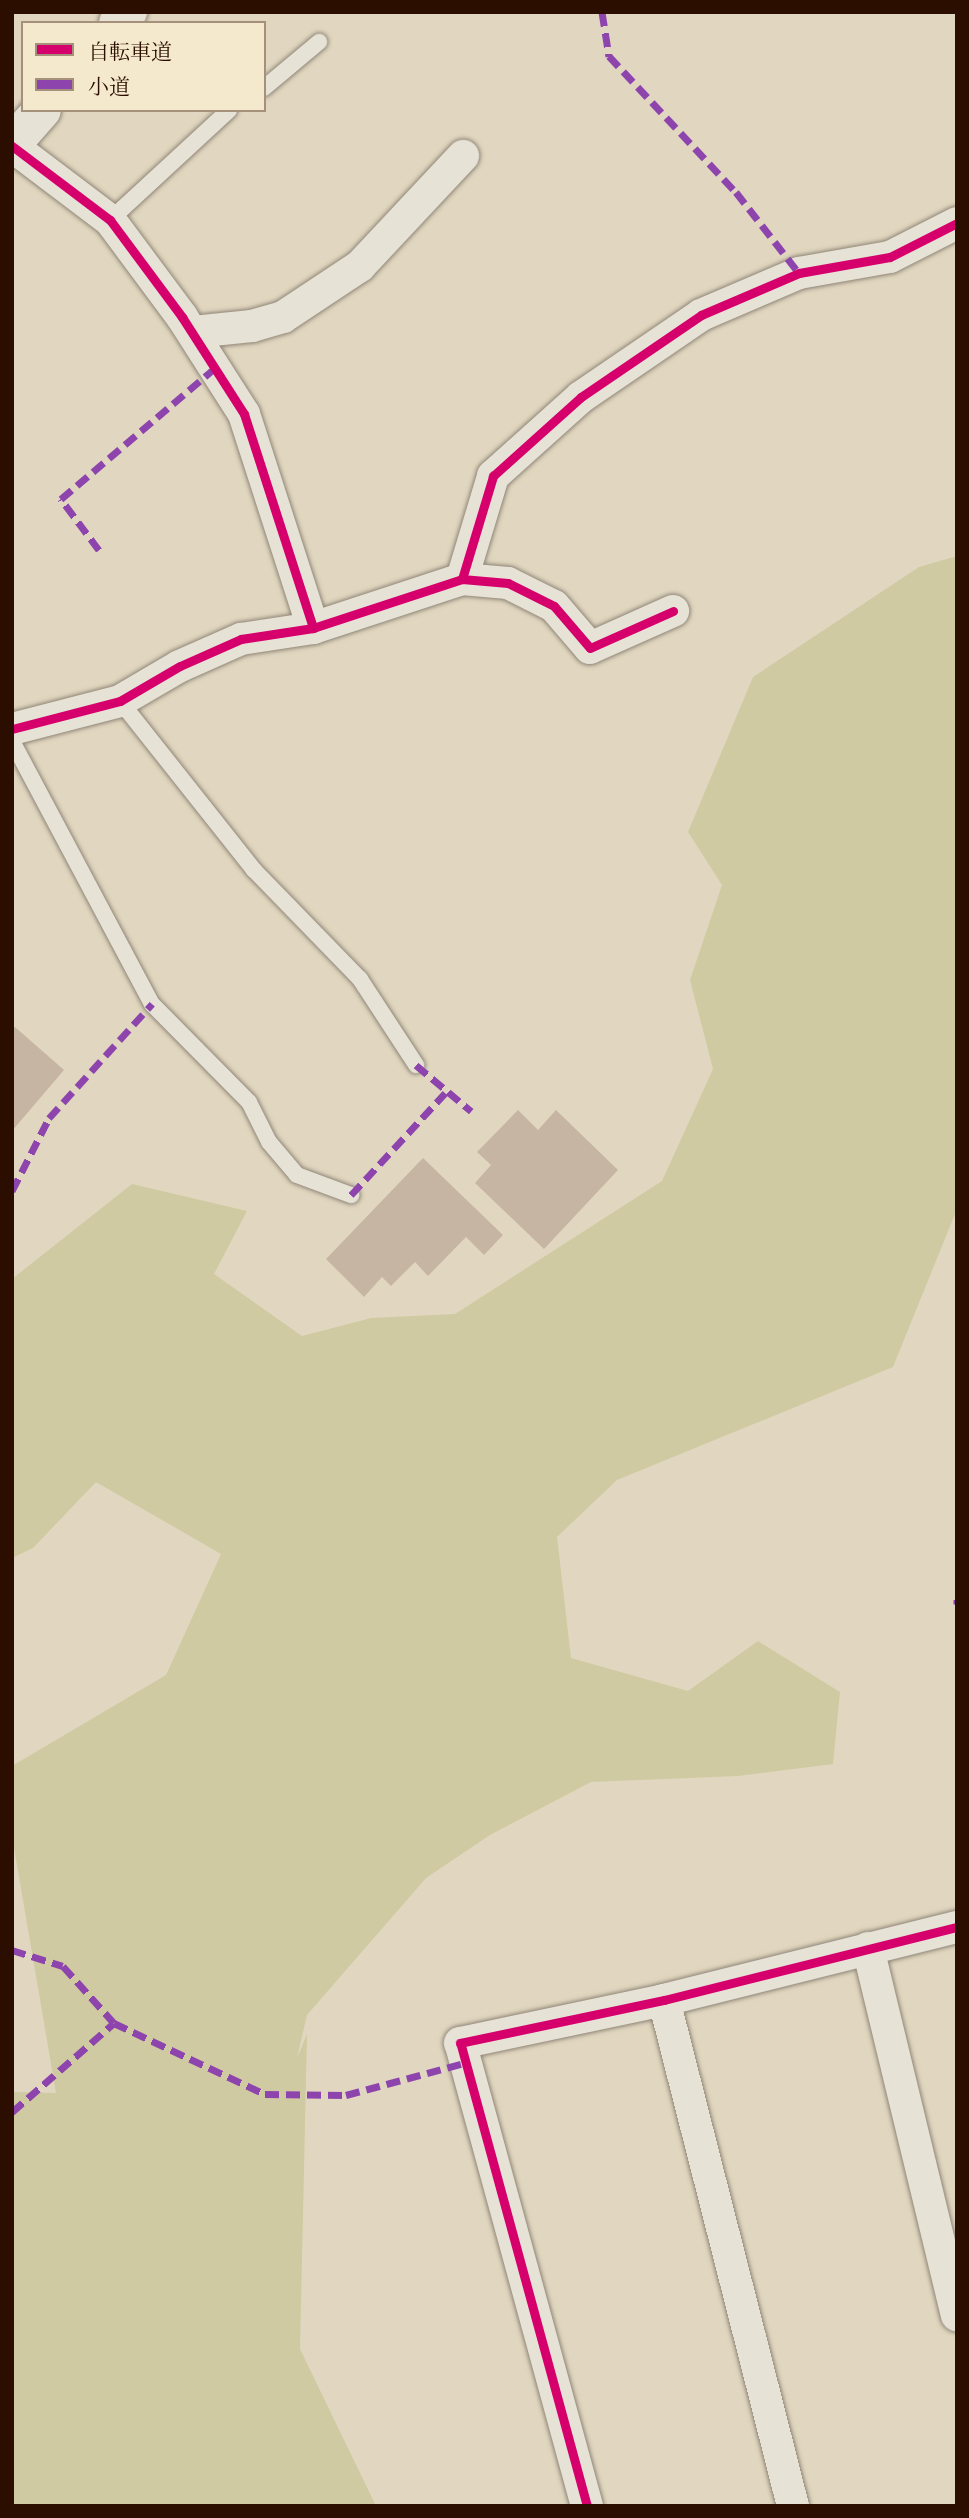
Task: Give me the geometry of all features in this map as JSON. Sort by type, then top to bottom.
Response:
[{"type":"main road","points":[[12,145],[40,112]]},
{"type":"street","points":[[12,145],[110,220],[193,332],[244,414],[313,628]]},
{"type":"street","points":[[193,332],[252,326],[283,317],[360,266],[463,156]]},
{"type":"street","points":[[462,579],[493,476],[581,397],[701,315],[799,273],[890,257],[957,223]]},
{"type":"street","points":[[12,729],[120,701],[180,666],[242,639],[313,628],[462,579],[508,583],[554,606],[590,648],[673,611]]},
{"type":"street","points":[[586,2506],[460,2042],[664,2000],[957,1927]]},
{"type":"street","points":[[867,1948],[957,2315]]},
{"type":"street","points":[[664,2000],[793,2506]]},
{"type":"lane","points":[[266,86],[318,42]]},
{"type":"lane","points":[[110,220],[227,112]]},
{"type":"lane","points":[[120,701],[254,870],[360,979],[416,1065]]},
{"type":"lane","points":[[12,741],[152,1004],[249,1102],[268,1142],[298,1175],[351,1195]]},
{"type":"shaded area","points":[[957,556],[957,1209],[893,1367],[617,1480],[557,1537],[571,1658],[688,1691],[758,1641],[840,1692],[833,1764],[738,1776],[591,1782],[490,1835],[426,1878],[307,2015],[297,2058],[307,2034],[300,2349],[376,2506],[12,2506],[12,2092],[56,2093],[12,1836],[12,1766],[166,1675],[221,1554],[96,1482],[33,1548],[12,1558],[12,1279],[132,1184],[247,1211],[214,1274],[302,1336],[371,1318],[455,1314],[662,1181],[713,1069],[690,980],[722,885],[688,832],[753,677],[919,567]]},
{"type":"building","points":[[15,1027],[64,1070],[12,1131],[12,1030]]},
{"type":"building","points":[[518,1110],[538,1130],[556,1110],[618,1170],[544,1249],[475,1183],[491,1165],[477,1152]]},
{"type":"building","points":[[423,1158],[503,1235],[484,1255],[466,1237],[428,1276],[415,1262],[391,1286],[382,1277],[364,1297],[326,1259]]},
{"type":"marked path","points":[[602,12],[609,56],[736,192],[799,273]]},
{"type":"marked path","points":[[99,550],[61,499],[215,368]]},
{"type":"marked path","points":[[12,1191],[49,1118],[152,1004]]},
{"type":"marked path","points":[[416,1065],[471,1111]]},
{"type":"marked path","points":[[351,1195],[445,1093]]},
{"type":"marked path","points":[[957,1599],[957,1604]]},
{"type":"marked path","points":[[12,1950],[63,1966],[114,2023]]},
{"type":"marked path","points":[[12,2112],[114,2023],[265,2094],[346,2095],[465,2063]]},
{"type":"cycle path","points":[[12,146],[110,220],[182,317],[244,414],[313,628]]},
{"type":"cycle path","points":[[462,579],[493,476],[581,397],[701,315],[799,273],[890,257],[957,223]]},
{"type":"cycle path","points":[[12,729],[120,701],[180,666],[241,639],[313,628],[462,579],[508,583],[554,606],[590,648],[673,611]]},
{"type":"cycle path","points":[[587,2506],[460,2043],[664,2000],[957,1927]]}]
